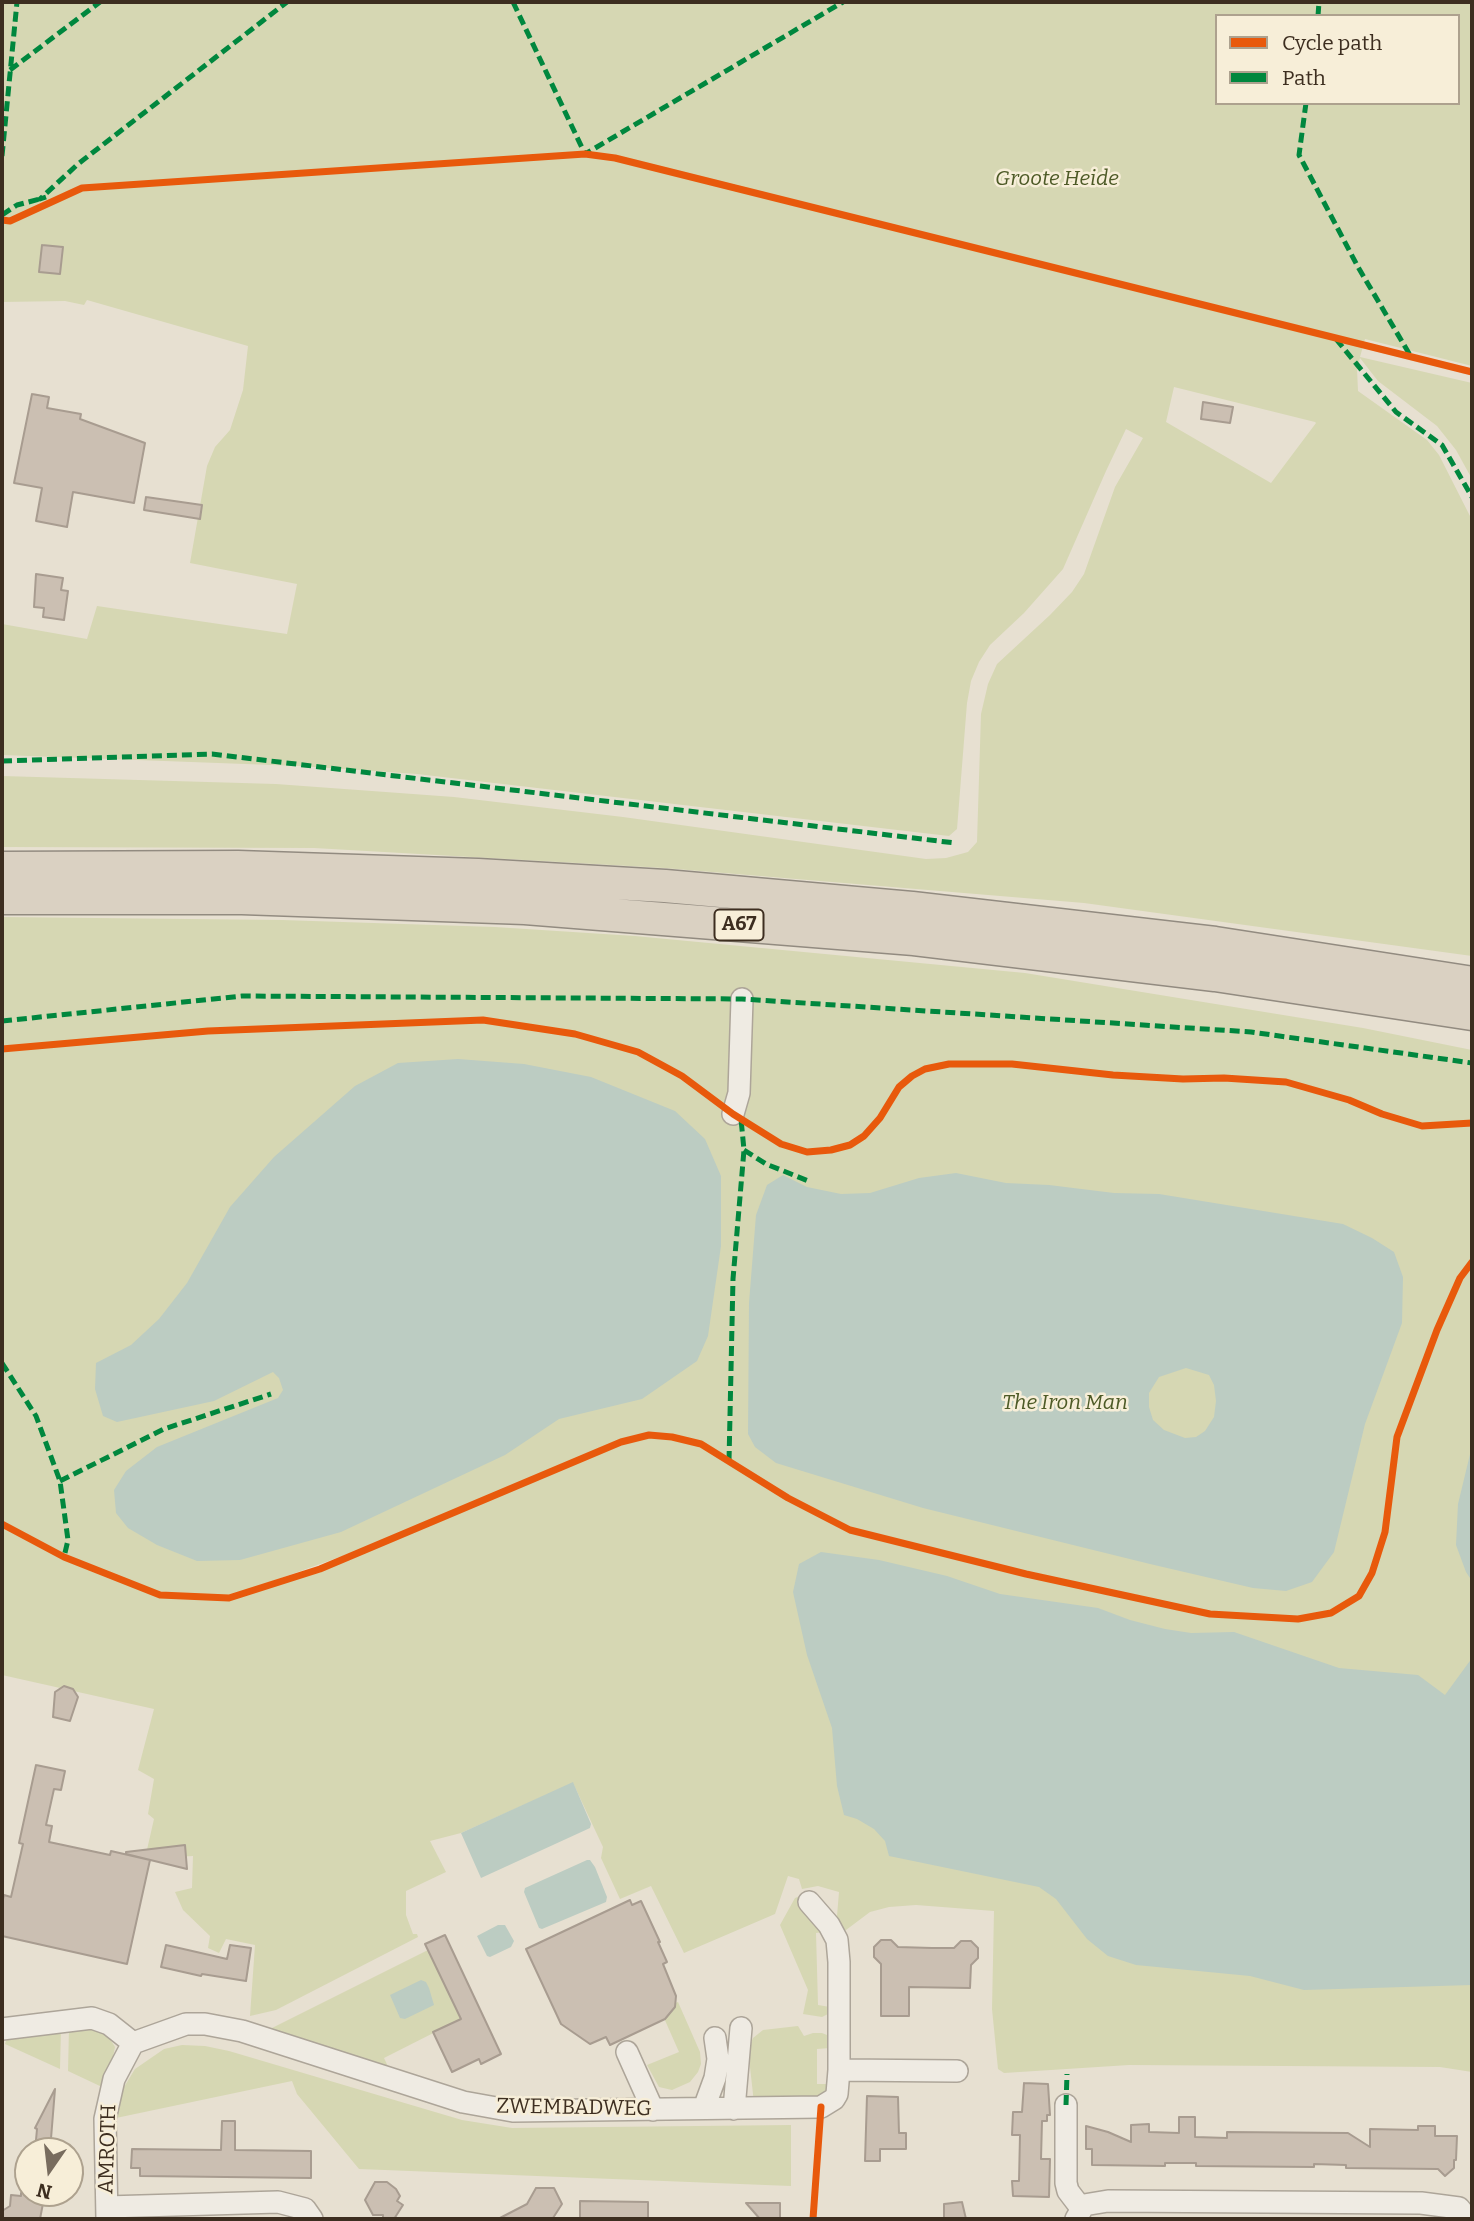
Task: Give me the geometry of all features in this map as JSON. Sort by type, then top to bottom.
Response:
[{"type":"highway","name":"A67","points":[[2,868],[265,868],[478,875],[665,886],[912,908],[1214,943],[1472,983]]},
{"type":"highway","name":"A67","points":[[2,898],[242,898],[539,909],[914,939],[1216,975],[1472,1014]]},
{"type":"street","points":[[733,1114],[739,1093],[742,999]]},
{"type":"street","name":"ZWEMBADWEG","points":[[133,2043],[186,2024],[205,2024],[242,2031],[484,2107],[540,2112],[821,2107],[834,2099],[839,2070],[839,1987],[836,1940],[829,1926],[809,1902]]},
{"type":"street","points":[[2,2029],[92,2018],[109,2024],[133,2043]]},
{"type":"street","points":[[734,2109],[741,2028]]},
{"type":"street","points":[[704,2108],[717,2068],[715,2039]]},
{"type":"street","name":"AMROTH","points":[[107,2213],[105,2119],[114,2079],[133,2043]]},
{"type":"street","points":[[627,2052],[653,2110]]},
{"type":"street","points":[[839,2070],[957,2071]]},
{"type":"street","points":[[1066,2105],[1066,2182],[1078,2213],[1087,2203],[1108,2201],[1408,2203],[1440,2204],[1468,2210]]},
{"type":"street","points":[[107,2213],[278,2202],[305,2209],[312,2219]]},
{"type":"green space","name":"Groote Heide","points":[[2,2],[1472,2],[1472,366],[1365,339],[1360,357],[1472,383],[1472,479],[1456,450],[1437,426],[1378,381],[1360,358],[1357,369],[1358,391],[1427,440],[1439,455],[1472,520],[1472,956],[1084,903],[664,868],[314,848],[2,847],[2,776],[276,784],[454,797],[623,817],[926,859],[946,858],[968,852],[977,842],[981,714],[988,684],[997,664],[1050,615],[1072,592],[1084,574],[1115,487],[1143,438],[1126,429],[1063,569],[1024,613],[990,645],[979,662],[971,681],[967,703],[957,829],[949,836],[417,774],[299,766],[2,755],[2,624],[87,639],[97,606],[287,634],[297,584],[190,563],[207,466],[215,447],[230,430],[243,390],[248,346],[87,300],[84,305],[65,301],[2,302]],"holes":[[[1174,387],[1315,422],[1271,483],[1166,422]]]},
{"type":"green space","name":"The Iron Man","points":[[2,917],[282,920],[495,927],[635,936],[1025,973],[1363,1028],[1472,1050],[1472,2072],[1440,2067],[1129,2065],[1004,2073],[998,2069],[992,2009],[994,1911],[916,1905],[889,1907],[870,1912],[842,1933],[836,1928],[839,1892],[818,1886],[802,1889],[799,1879],[788,1876],[775,1914],[684,1953],[651,1886],[620,1899],[601,1858],[603,1847],[573,1783],[461,1833],[430,1841],[446,1872],[406,1891],[406,1915],[413,1934],[418,1937],[276,2010],[250,2016],[255,1945],[226,1939],[219,1953],[208,1948],[210,1936],[183,1910],[175,1892],[192,1888],[193,1856],[152,1858],[146,1854],[154,1819],[148,1814],[154,1779],[138,1770],[154,1709],[2,1675]],"holes":[[[349,1554],[259,1590],[217,1601]]]},
{"type":"green space","points":[[800,1896],[823,1932],[816,1933],[818,2005],[830,2007],[830,2013],[822,2017],[803,2014],[808,1990],[780,1925],[795,1898]]},
{"type":"green space","points":[[428,1950],[461,2019],[384,2058],[393,2077],[258,2035]]},
{"type":"green space","points":[[678,2002],[700,2052],[701,2064],[690,2082],[672,2090],[659,2087],[647,2065],[679,2052],[660,2009]]},
{"type":"green space","points":[[88,2026],[105,2031],[115,2047],[102,2087],[68,2071],[69,2028]]},
{"type":"green space","points":[[798,2026],[804,2036],[822,2033],[830,2040],[830,2048],[817,2049],[817,2084],[829,2084],[824,2099],[754,2103],[748,2049],[753,2038],[763,2030]]},
{"type":"green space","points":[[61,2029],[60,2069],[5,2044],[7,2038]]},
{"type":"green space","points":[[182,2045],[229,2051],[462,2120],[512,2128],[791,2125],[791,2186],[359,2169],[297,2094],[292,2081],[116,2118],[121,2092],[135,2069],[164,2049]]},
{"type":"shaded area","points":[[458,1059],[524,1064],[591,1077],[675,1111],[705,1139],[721,1176],[721,1246],[708,1336],[697,1361],[642,1399],[559,1419],[505,1455],[341,1532],[240,1560],[197,1561],[157,1545],[128,1528],[116,1513],[114,1490],[126,1471],[157,1447],[278,1398],[283,1390],[279,1378],[273,1372],[214,1401],[117,1422],[103,1416],[95,1389],[96,1363],[131,1345],[159,1319],[187,1283],[230,1207],[274,1157],[355,1086],[398,1063]]},
{"type":"shaded area","points":[[956,1173],[1006,1183],[1114,1193],[1159,1194],[1343,1224],[1394,1252],[1403,1277],[1402,1323],[1365,1424],[1334,1552],[1312,1582],[1286,1591],[1253,1588],[1150,1564],[923,1508],[776,1463],[755,1447],[748,1434],[749,1303],[756,1215],[767,1185],[783,1175],[807,1187],[841,1194],[870,1193],[919,1178]],"holes":[[[1186,1368],[1209,1375],[1214,1385],[1216,1401],[1214,1417],[1205,1431],[1196,1437],[1185,1438],[1164,1430],[1153,1420],[1149,1393],[1159,1377]]]},
{"type":"shaded area","points":[[1472,1446],[1472,1581],[1456,1545],[1458,1504]]},
{"type":"shaded area","points":[[821,1552],[879,1560],[947,1576],[1000,1594],[1098,1608],[1165,1629],[1191,1633],[1234,1632],[1339,1668],[1418,1675],[1445,1695],[1472,1658],[1472,1985],[1304,1990],[1250,1976],[1136,1965],[1108,1956],[1087,1939],[1056,1899],[1039,1887],[889,1856],[885,1841],[874,1829],[844,1815],[837,1786],[832,1728],[807,1655],[793,1592],[799,1564]]},
{"type":"shaded area","points":[[573,1782],[591,1824],[590,1828],[481,1878],[461,1833]]},
{"type":"shaded area","points":[[587,1860],[595,1867],[607,1897],[606,1902],[539,1928],[524,1892],[525,1888]]},
{"type":"shaded area","points":[[498,1925],[505,1925],[514,1941],[511,1947],[490,1957],[477,1936]]},
{"type":"shaded area","points":[[421,1980],[426,1982],[434,2005],[405,2019],[400,2018],[390,1995]]},
{"type":"building","points":[[42,245],[63,247],[60,274],[39,272]]},
{"type":"building","points":[[32,394],[49,397],[47,408],[81,414],[80,419],[145,443],[134,503],[73,492],[67,527],[36,521],[42,488],[14,483]]},
{"type":"building","points":[[1203,402],[1233,407],[1230,423],[1201,419]]},
{"type":"building","points":[[146,497],[202,505],[200,519],[144,510]]},
{"type":"building","points":[[36,574],[63,578],[61,590],[68,591],[64,620],[43,617],[44,608],[34,607]]},
{"type":"building","points":[[64,1686],[73,1689],[78,1697],[70,1721],[53,1717],[55,1692]]},
{"type":"building","points":[[36,1765],[65,1771],[61,1790],[54,1789],[46,1825],[52,1826],[49,1842],[150,1860],[127,1964],[2,1936],[2,1903],[4,1895],[11,1897],[23,1844],[19,1843]]},
{"type":"building","points":[[185,1845],[187,1869],[126,1854],[126,1852]]},
{"type":"building","points":[[630,1900],[632,1905],[641,1901],[660,1942],[667,1962],[663,1964],[676,1996],[675,2007],[665,2019],[610,2045],[606,2037],[590,2044],[561,2024],[526,1949]]},
{"type":"building","points":[[445,1935],[501,2054],[481,2064],[479,2059],[452,2072],[433,2032],[461,2019],[425,1944]]},
{"type":"building","points":[[881,1940],[891,1940],[898,1947],[932,1948],[954,1948],[961,1941],[971,1941],[978,1948],[978,1958],[971,1965],[970,1988],[909,1987],[909,2016],[881,2016],[881,1964],[874,1957],[874,1947]]},
{"type":"building","points":[[166,1945],[227,1959],[230,1945],[251,1948],[246,1981],[201,1976],[161,1967]]},
{"type":"building","points":[[1024,2083],[1048,2084],[1050,2115],[1047,2115],[1047,2121],[1042,2121],[1041,2159],[1050,2159],[1049,2197],[1013,2196],[1012,2181],[1019,2181],[1020,2135],[1012,2135],[1013,2112],[1022,2112]]},
{"type":"building","points":[[55,2089],[51,2137],[36,2137],[35,2128]]},
{"type":"building","points":[[867,2096],[898,2097],[899,2133],[906,2133],[906,2149],[880,2149],[880,2161],[865,2161]]},
{"type":"building","points":[[1179,2117],[1195,2117],[1195,2137],[1227,2138],[1227,2132],[1348,2133],[1370,2147],[1370,2129],[1418,2130],[1418,2126],[1435,2126],[1435,2136],[1457,2136],[1456,2160],[1454,2168],[1445,2176],[1438,2169],[1346,2168],[1346,2165],[1314,2164],[1314,2167],[1196,2166],[1196,2163],[1165,2163],[1165,2166],[1092,2165],[1092,2149],[1086,2149],[1086,2126],[1131,2142],[1131,2125],[1149,2124],[1149,2132],[1179,2133]]},
{"type":"building","points":[[222,2121],[235,2121],[235,2150],[311,2151],[311,2178],[140,2176],[140,2168],[131,2168],[132,2149],[221,2150]]},
{"type":"building","points":[[375,2182],[387,2182],[400,2196],[397,2201],[403,2205],[394,2219],[373,2215],[365,2200]]},
{"type":"building","points":[[536,2188],[554,2188],[562,2204],[553,2218],[498,2219],[527,2204]]},
{"type":"building","points":[[11,2195],[14,2195],[14,2207],[42,2207],[40,2219],[2,2219],[2,2211],[10,2206]]},
{"type":"building","points":[[580,2201],[648,2202],[648,2219],[580,2218]]},
{"type":"building","points":[[962,2202],[966,2219],[944,2218],[944,2204]]},
{"type":"building","points":[[746,2203],[780,2203],[780,2219],[760,2219]]},
{"type":"marked path","points":[[2,156],[17,2]]},
{"type":"marked path","points":[[10,70],[100,2]]},
{"type":"marked path","points":[[46,197],[40,199],[78,164],[287,2]]},
{"type":"marked path","points":[[513,2],[585,154],[843,2]]},
{"type":"marked path","points":[[1318,14],[1319,2]]},
{"type":"marked path","points":[[1306,105],[1299,155],[1358,267],[1410,355]]},
{"type":"marked path","points":[[2,215],[17,205],[40,199]]},
{"type":"marked path","points":[[1336,339],[1396,412],[1442,445],[1472,497]]},
{"type":"marked path","points":[[2,761],[212,754],[955,843]]},
{"type":"marked path","points":[[2,1021],[242,996],[742,999],[1251,1032],[1472,1063]]},
{"type":"marked path","points":[[729,1461],[733,1279],[744,1150],[741,1119]]},
{"type":"marked path","points":[[744,1150],[766,1164],[811,1182]]},
{"type":"marked path","points":[[2,1363],[36,1416],[60,1481],[68,1540],[64,1557]]},
{"type":"marked path","points":[[60,1481],[164,1429],[271,1394]]},
{"type":"marked path","points":[[1066,2105],[1067,2074]]},
{"type":"cycle path","points":[[2,220],[10,221],[82,188],[585,154],[615,158],[1472,372]]},
{"type":"cycle path","points":[[2,1049],[208,1031],[483,1020],[575,1034],[638,1052],[682,1076],[733,1114],[781,1144],[807,1152],[850,1145],[864,1136],[880,1118],[899,1087],[912,1076],[925,1069],[949,1064],[1012,1064],[1113,1075],[1286,1082],[1349,1100],[1382,1114],[1422,1126],[1472,1123]]},
{"type":"cycle path","points":[[2,1524],[64,1557],[160,1595],[229,1598],[320,1569],[621,1442],[649,1435],[701,1444],[788,1498],[850,1530],[1026,1574],[1210,1614],[1298,1619],[1331,1613],[1359,1596],[1372,1573],[1385,1532],[1397,1437],[1437,1330],[1460,1278],[1472,1262]]},
{"type":"cycle path","points":[[813,2219],[821,2107]]}]
